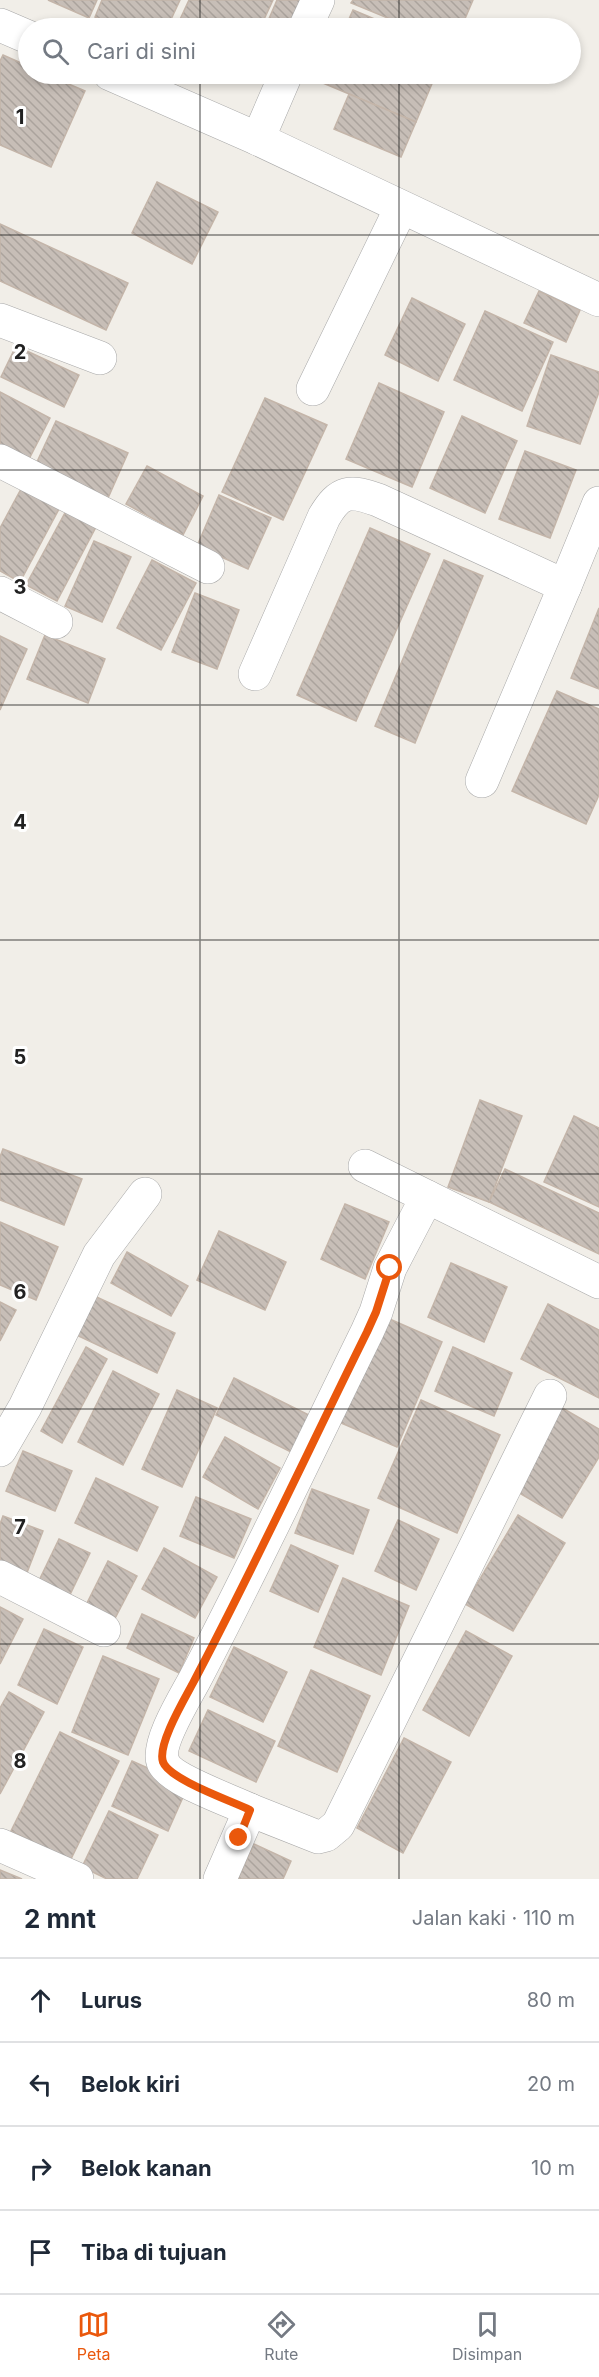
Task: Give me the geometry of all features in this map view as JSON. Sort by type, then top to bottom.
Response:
[{"type":"street","points":[[310,18],[318,0]]},
{"type":"street","points":[[0,25],[18,33]]},
{"type":"street","points":[[133,84],[258,139],[599,300]]},
{"type":"street","points":[[258,139],[282,84]]},
{"type":"street","points":[[314,389],[401,208]]},
{"type":"street","points":[[0,320],[100,358]]},
{"type":"street","points":[[0,461],[208,567]]},
{"type":"street","points":[[255,674],[324,517],[331,505],[343,494],[352,492],[378,500],[565,586]]},
{"type":"street","points":[[482,781],[599,503]]},
{"type":"street","points":[[0,593],[56,622]]},
{"type":"street","points":[[365,1166],[599,1282]]},
{"type":"street","points":[[0,1450],[25,1407],[99,1255],[146,1194]]},
{"type":"street","points":[[427,1197],[390,1268],[367,1332],[244,1587],[184,1700],[162,1749],[162,1760],[166,1767],[177,1776],[250,1810],[318,1837],[326,1835],[338,1825],[550,1396]]},
{"type":"street","points":[[0,1577],[104,1630]]},
{"type":"street","points":[[220,1879],[250,1810]]},
{"type":"street","points":[[0,1845],[77,1879]]},
{"type":"building","points":[[48,0],[97,0],[89,18]]},
{"type":"building","points":[[102,0],[180,0],[172,18],[95,17]]},
{"type":"building","points":[[189,0],[273,0],[265,18],[181,18]]},
{"type":"building","points":[[277,0],[315,0],[307,18],[269,18]]},
{"type":"building","points":[[353,0],[473,0],[465,18],[388,18],[351,3]]},
{"type":"building","points":[[353,10],[372,18],[349,18]]},
{"type":"building","points":[[3,55],[18,62],[18,84],[69,84],[85,91],[51,167],[0,145],[0,61]]},
{"type":"building","points":[[325,84],[432,84],[416,122]]},
{"type":"building","points":[[349,94],[416,122],[401,157],[334,129]]},
{"type":"building","points":[[157,182],[218,212],[192,264],[132,233]]},
{"type":"building","points":[[0,224],[128,283],[106,330],[0,281]]},
{"type":"building","points":[[539,291],[580,310],[566,342],[524,323]]},
{"type":"building","points":[[412,298],[465,324],[438,381],[385,355]]},
{"type":"building","points":[[485,311],[553,342],[522,411],[454,380]]},
{"type":"building","points":[[16,346],[79,375],[64,407],[1,377]]},
{"type":"building","points":[[551,355],[599,372],[599,392],[580,444],[527,426]]},
{"type":"building","points":[[379,383],[444,412],[412,487],[346,459]]},
{"type":"building","points":[[0,392],[50,418],[28,461],[0,447]]},
{"type":"building","points":[[265,398],[327,425],[283,520],[222,492]]},
{"type":"building","points":[[462,416],[517,441],[485,513],[430,488]]},
{"type":"building","points":[[56,421],[128,453],[108,498],[35,466]]},
{"type":"building","points":[[525,451],[576,470],[550,538],[499,519]]},
{"type":"building","points":[[147,466],[203,496],[183,535],[126,504]]},
{"type":"building","points":[[21,489],[59,509],[20,582],[0,571],[0,528]]},
{"type":"building","points":[[219,495],[271,518],[248,569],[197,546]]},
{"type":"building","points":[[66,511],[96,527],[57,601],[26,585]]},
{"type":"building","points":[[370,528],[430,554],[356,721],[297,695]]},
{"type":"building","points":[[94,541],[131,557],[102,622],[65,606]]},
{"type":"building","points":[[152,560],[196,583],[161,650],[117,628]]},
{"type":"building","points":[[444,560],[483,576],[415,743],[375,726]]},
{"type":"building","points":[[195,593],[239,610],[217,669],[172,652]]},
{"type":"building","points":[[599,608],[599,689],[571,678]]},
{"type":"building","points":[[45,635],[105,659],[88,703],[27,679]]},
{"type":"building","points":[[0,636],[27,649],[0,710]]},
{"type":"building","points":[[557,691],[599,709],[599,795],[586,824],[512,791]]},
{"type":"building","points":[[480,1100],[522,1116],[489,1202],[448,1187]]},
{"type":"building","points":[[574,1116],[599,1128],[599,1207],[544,1182]]},
{"type":"building","points":[[3,1149],[82,1179],[64,1225],[0,1200],[0,1157]]},
{"type":"building","points":[[505,1169],[599,1213],[599,1254],[489,1202]]},
{"type":"building","points":[[345,1204],[389,1222],[365,1279],[321,1259]]},
{"type":"building","points":[[0,1222],[58,1247],[36,1300],[0,1285]]},
{"type":"building","points":[[219,1231],[286,1262],[265,1310],[197,1280]]},
{"type":"building","points":[[127,1252],[188,1286],[171,1316],[111,1283]]},
{"type":"building","points":[[451,1263],[507,1287],[484,1342],[428,1317]]},
{"type":"building","points":[[90,1294],[175,1333],[157,1373],[72,1333]]},
{"type":"building","points":[[0,1302],[16,1310],[0,1341]]},
{"type":"building","points":[[548,1304],[599,1330],[599,1398],[521,1359]]},
{"type":"building","points":[[385,1317],[442,1342],[397,1447],[339,1422]]},
{"type":"building","points":[[86,1347],[107,1359],[62,1443],[41,1431]]},
{"type":"building","points":[[453,1347],[512,1373],[494,1416],[435,1391]]},
{"type":"building","points":[[113,1371],[159,1394],[123,1465],[78,1442]]},
{"type":"building","points":[[234,1378],[309,1415],[291,1452],[216,1415]]},
{"type":"building","points":[[177,1390],[217,1408],[182,1487],[142,1469]]},
{"type":"building","points":[[421,1400],[500,1435],[457,1533],[378,1498]]},
{"type":"building","points":[[557,1405],[599,1429],[599,1457],[562,1518],[509,1487]]},
{"type":"building","points":[[225,1437],[280,1468],[258,1509],[203,1477]]},
{"type":"building","points":[[23,1451],[72,1471],[55,1511],[6,1491]]},
{"type":"building","points":[[96,1478],[158,1507],[137,1551],[75,1523]]},
{"type":"building","points":[[312,1489],[369,1510],[353,1554],[295,1533]]},
{"type":"building","points":[[196,1497],[251,1519],[234,1558],[180,1536]]},
{"type":"building","points":[[518,1515],[565,1543],[513,1631],[465,1604]]},
{"type":"building","points":[[3,1516],[43,1531],[23,1583],[0,1575],[0,1524]]},
{"type":"building","points":[[398,1520],[439,1539],[416,1590],[375,1571]]},
{"type":"building","points":[[59,1539],[90,1553],[65,1605],[34,1591]]},
{"type":"building","points":[[291,1545],[338,1566],[318,1612],[270,1591]]},
{"type":"building","points":[[164,1548],[217,1577],[195,1618],[142,1589]]},
{"type":"building","points":[[108,1561],[137,1576],[111,1626],[83,1611]]},
{"type":"building","points":[[343,1578],[409,1606],[381,1675],[314,1647]]},
{"type":"building","points":[[0,1607],[23,1619],[0,1664]]},
{"type":"building","points":[[142,1614],[194,1638],[179,1673],[127,1648]]},
{"type":"building","points":[[44,1629],[83,1647],[57,1704],[18,1685]]},
{"type":"building","points":[[466,1631],[512,1656],[469,1736],[423,1710]]},
{"type":"building","points":[[234,1647],[287,1672],[263,1722],[210,1697]]},
{"type":"building","points":[[103,1656],[159,1679],[128,1755],[72,1732]]},
{"type":"building","points":[[311,1670],[370,1696],[337,1772],[278,1746]]},
{"type":"building","points":[[9,1692],[44,1712],[0,1794],[0,1708]]},
{"type":"building","points":[[208,1710],[275,1741],[256,1782],[189,1751]]},
{"type":"building","points":[[60,1732],[119,1761],[70,1861],[11,1831]]},
{"type":"building","points":[[404,1738],[451,1762],[403,1853],[357,1828]]},
{"type":"building","points":[[132,1761],[188,1786],[168,1831],[112,1806]]},
{"type":"building","points":[[109,1811],[158,1835],[137,1879],[107,1879],[82,1867]]},
{"type":"building","points":[[254,1844],[291,1861],[283,1879],[238,1879]]},
{"type":"building","points":[[0,1870],[22,1879],[0,1879]]},
{"type":"route","points":[[239,1838],[250,1810],[177,1776],[166,1767],[162,1760],[162,1749],[184,1700],[244,1587],[367,1332],[390,1268]]}]
